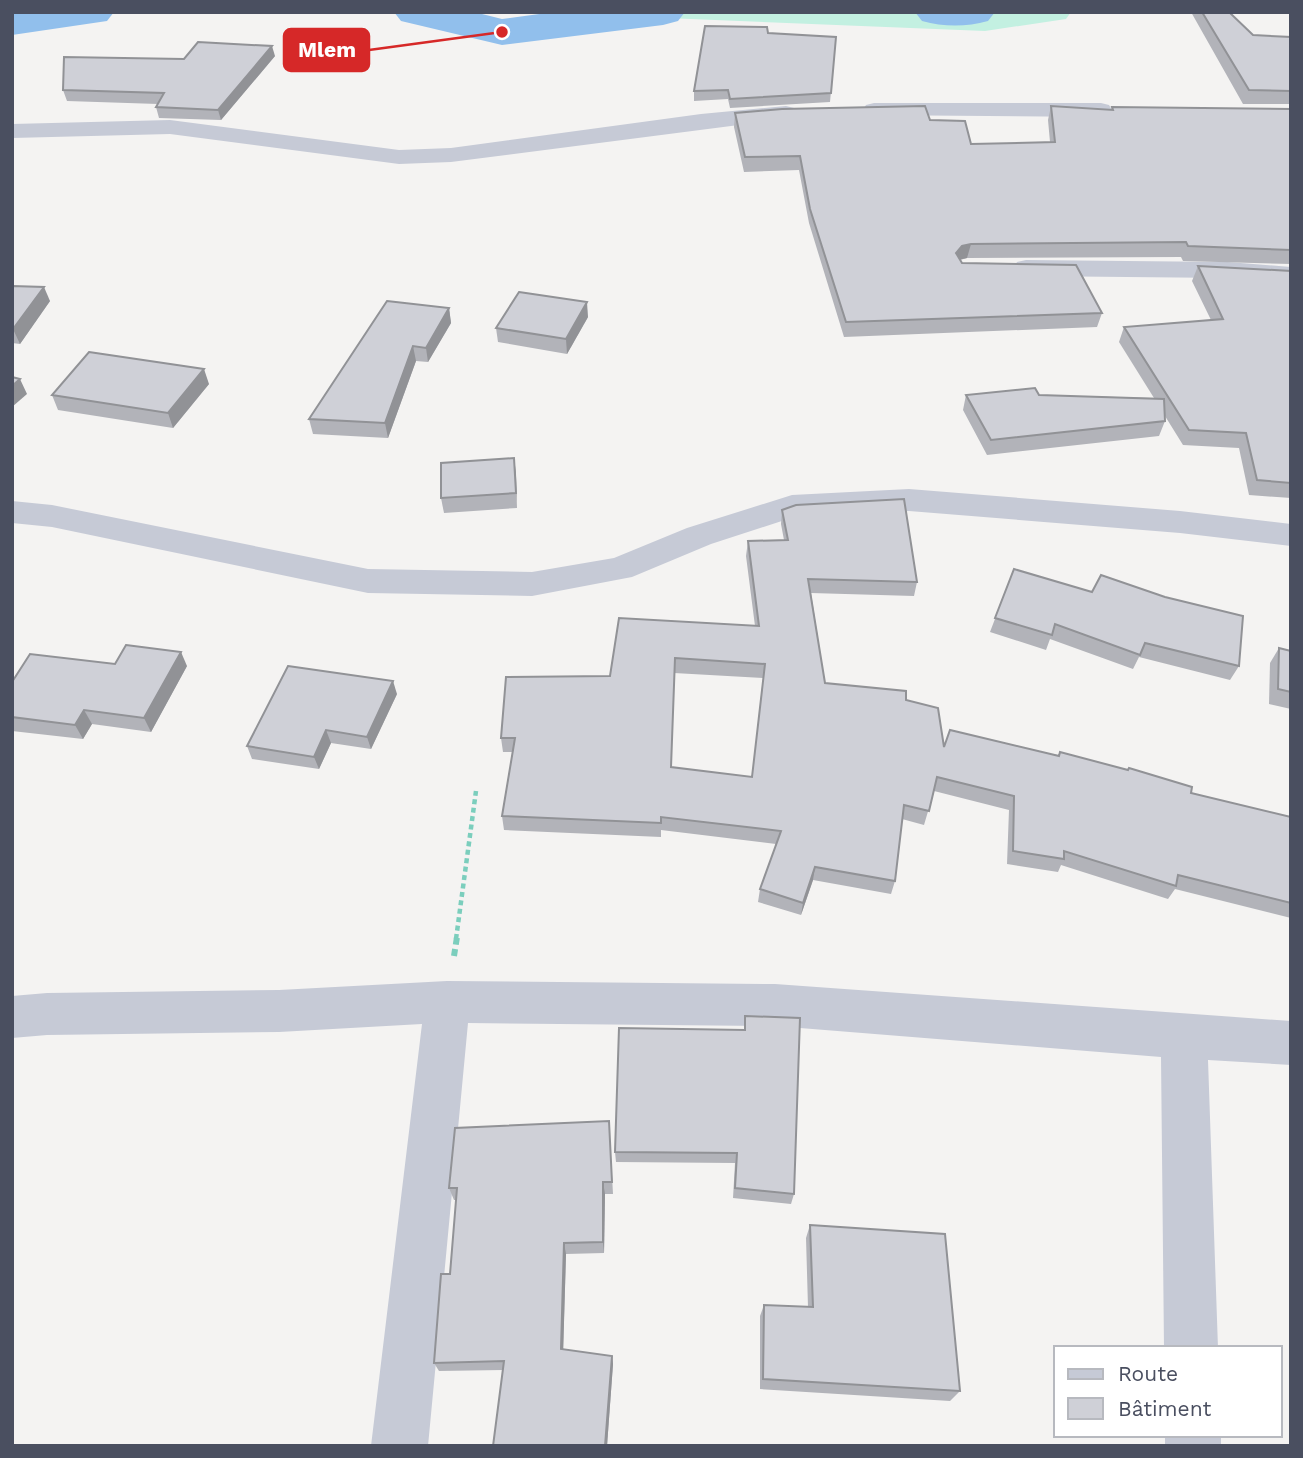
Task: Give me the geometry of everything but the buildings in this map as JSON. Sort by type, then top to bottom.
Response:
[{"type":"street","points":[[853,111],[1128,111]]},
{"type":"street","points":[[12,131],[170,127],[398,157],[451,155],[701,121],[805,113]]},
{"type":"street","points":[[996,269],[1134,268],[1291,275]]},
{"type":"street","points":[[12,512],[52,516],[382,582],[532,584],[620,569],[699,536],[792,506],[909,500],[1180,522],[1291,535]]},
{"type":"street","points":[[12,1017],[47,1014],[279,1012],[447,1002],[775,1005],[1291,1043]]},
{"type":"street","points":[[399,1446],[447,1002]]},
{"type":"street","points":[[1184,1037],[1191,1346]]},
{"type":"path","points":[[447,1002],[476,791]]},
{"type":"green space","points":[[519,12],[1071,12],[1066,19],[985,31]]},
{"type":"waterway","points":[[12,22],[92,12]]},
{"type":"waterway","points":[[416,12],[502,32],[663,12]]},
{"type":"waterway","points":[[937,12],[973,12]]},
{"type":"place","name":"Mlem","points":[[502,32]]}]
